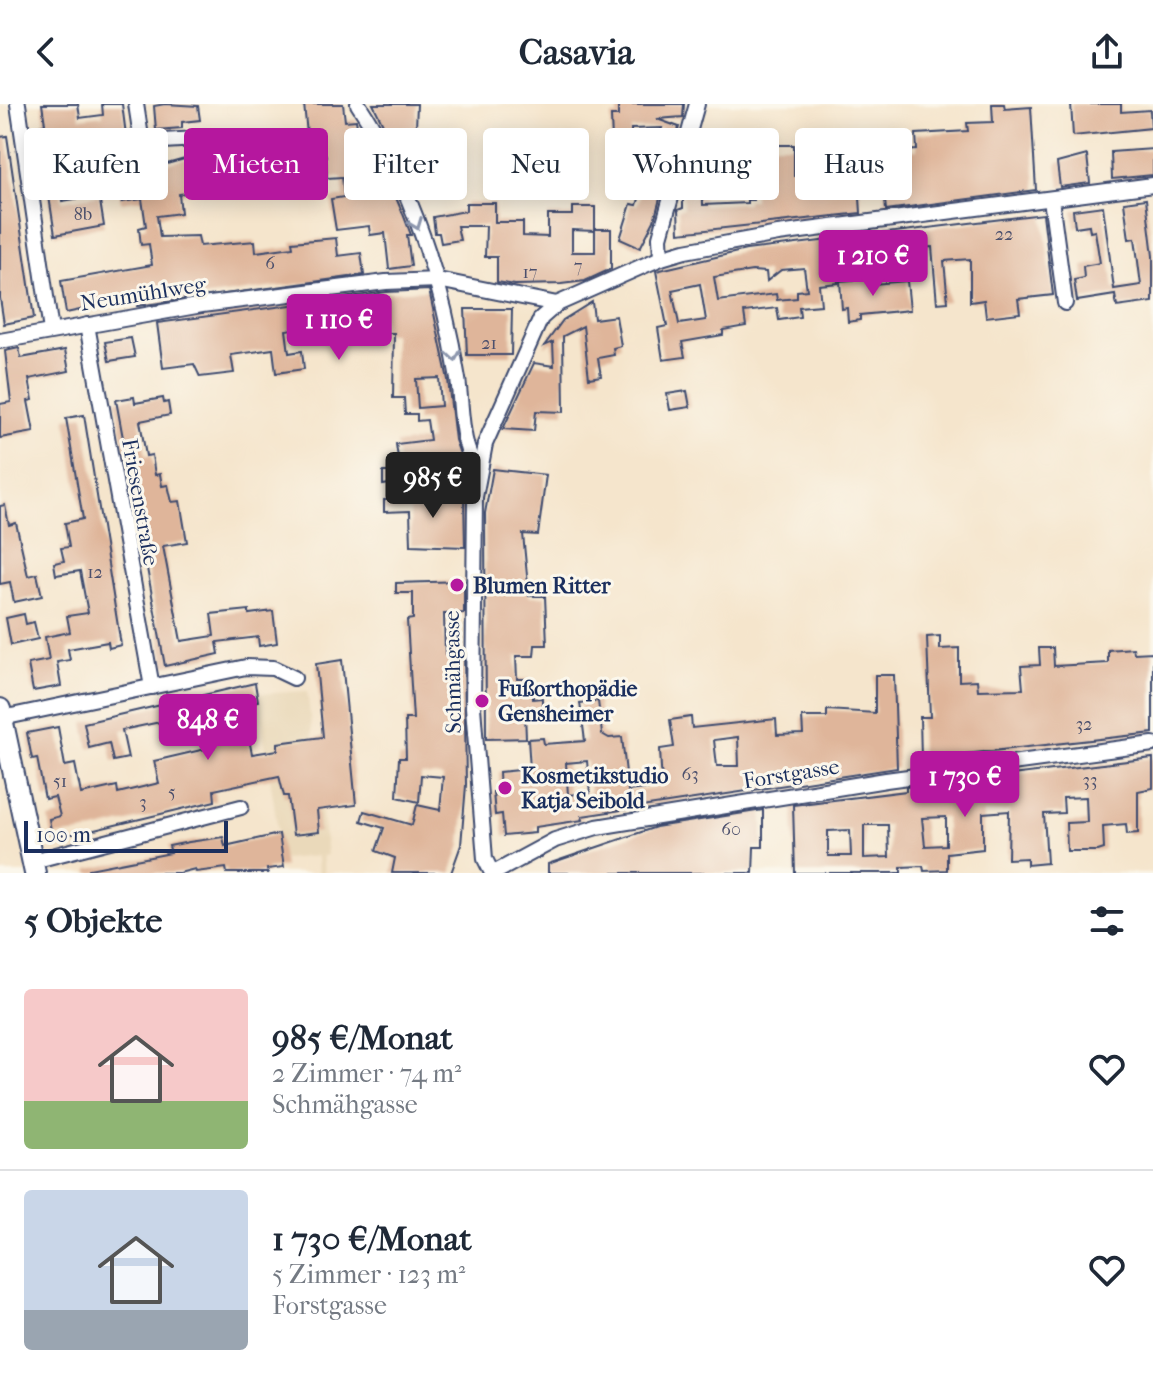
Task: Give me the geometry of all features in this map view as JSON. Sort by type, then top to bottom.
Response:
[{"type":"main road","points":[[1,713],[34,867]]},
{"type":"street","points":[[18,104],[51,331]]},
{"type":"street","points":[[136,104],[141,137],[145,142],[184,140]]},
{"type":"street","name":"Schmähgasse","points":[[358,104],[382,139],[438,280],[453,344],[468,445],[478,468]]},
{"type":"street","points":[[661,258],[660,237],[697,104]]},
{"type":"street","name":"Schmähgasse","points":[[493,873],[485,859],[481,832],[473,707],[473,558],[478,468],[485,444],[541,318],[557,304],[661,258],[778,234],[1153,185]]},
{"type":"street","points":[[1051,199],[1065,303]]},
{"type":"street","points":[[438,280],[557,304]]},
{"type":"street","name":"Neumühlweg","points":[[0,341],[310,291],[438,280]]},
{"type":"street","name":"Friesenstraße","points":[[87,325],[152,687]]},
{"type":"street","points":[[1,713],[258,666],[273,668],[294,678]]},
{"type":"street","name":"Forstgasse","points":[[493,873],[555,840],[597,827],[947,771],[1153,744]]},
{"type":"street","points":[[34,867],[241,807]]},
{"type":"shaded area","points":[[307,691],[327,855],[322,856],[324,873],[318,873],[317,856],[282,859],[258,694]]},
{"type":"building","points":[[42,104],[78,104],[80,118],[103,115],[102,104],[122,104],[125,128],[38,128],[38,125],[45,124]]},
{"type":"building","points":[[304,104],[343,104],[345,121],[356,120],[357,128],[344,128],[344,197],[342,177],[328,178],[328,128],[306,128]]},
{"type":"building","points":[[373,104],[417,104],[416,128],[385,128]]},
{"type":"building","points":[[618,104],[684,104],[683,117],[657,119],[679,128],[611,128],[611,116],[618,116]]},
{"type":"building","points":[[992,104],[1004,104],[1005,109],[1031,107],[1036,190],[886,210],[885,200],[912,200],[912,150],[917,150],[916,134],[968,131],[967,123],[993,122]]},
{"type":"building","points":[[1071,104],[1121,104],[1121,112],[1150,110],[1151,128],[1073,136]]},
{"type":"building","points":[[154,106],[198,106],[200,120],[182,122],[182,128],[156,128]]},
{"type":"building","points":[[7,136],[34,318],[4,324],[0,298],[0,137]]},
{"type":"building","points":[[779,145],[794,145],[795,200],[860,200],[861,213],[679,233],[678,210],[683,208],[683,200],[703,200],[703,205],[779,200]]},
{"type":"building","points":[[1153,149],[1153,175],[1112,179],[1111,152]]},
{"type":"building","points":[[1087,155],[1090,183],[1060,187],[1057,163]]},
{"type":"building","points":[[184,159],[184,193],[179,194],[181,213],[157,216],[160,237],[198,236],[200,246],[255,241],[256,252],[293,247],[292,242],[336,238],[338,256],[361,253],[364,275],[137,306],[136,298],[66,313],[61,281],[152,265],[149,244],[141,245],[139,228],[146,226],[142,200],[168,200],[168,164]]},
{"type":"building","points":[[331,199],[397,200],[411,235],[407,235],[411,266],[389,269],[385,233],[370,235],[369,226],[336,230]]},
{"type":"building","points":[[1146,199],[1153,256],[1153,302],[1117,307],[1115,295],[1077,301],[1074,280],[1084,278],[1083,266],[1100,263],[1095,231],[1090,232],[1089,225],[1075,227],[1073,210],[1103,206],[1114,289],[1141,285],[1135,238],[1129,239],[1124,202]]},
{"type":"building","points":[[50,200],[100,200],[104,226],[55,235]]},
{"type":"building","points":[[639,200],[660,200],[654,221],[640,248],[620,239],[631,204],[637,205]]},
{"type":"building","points":[[466,203],[495,203],[495,222],[523,222],[523,236],[548,237],[548,215],[573,215],[573,207],[595,207],[595,229],[611,229],[611,269],[585,281],[561,284],[515,285],[497,282],[497,257],[485,257],[486,226],[457,226],[460,240],[441,243],[439,233],[435,233],[433,217],[466,211]],"holes":[[[572,230],[595,231],[595,252],[572,252]]]},
{"type":"building","points":[[1043,214],[1053,295],[1018,299],[1020,313],[986,317],[984,300],[970,302],[970,259],[944,261],[948,302],[937,303],[932,247],[887,250],[887,256],[863,258],[862,253],[835,256],[838,283],[819,285],[821,305],[799,307],[800,317],[779,320],[777,308],[744,312],[746,326],[723,330],[723,335],[682,342],[685,357],[663,360],[658,328],[667,326],[656,271],[746,250]],"holes":[[[804,268],[807,290],[797,291],[797,298],[777,300],[776,294],[718,301],[714,277],[766,272],[767,281],[781,270]],[[700,284],[706,320],[679,324],[672,290]]]},
{"type":"building","points":[[874,278],[874,284],[907,281],[910,310],[860,315],[860,320],[848,322],[847,308],[842,309],[840,281]]},
{"type":"building","points":[[429,290],[448,380],[455,440],[466,471],[383,485],[383,472],[400,472],[396,444],[430,440],[427,420],[417,421],[417,414],[405,414],[404,398],[393,398],[394,333],[384,333],[382,308],[304,315],[305,327],[286,330],[289,353],[302,351],[304,369],[276,373],[273,349],[231,355],[234,373],[200,377],[194,364],[163,368],[157,323],[387,292]],"holes":[[[439,378],[441,406],[418,408],[416,379]]]},
{"type":"building","points":[[592,302],[594,319],[616,316],[621,346],[613,348],[614,355],[598,358],[601,376],[589,378],[583,326],[563,336],[564,412],[536,411],[534,431],[503,429],[534,363],[554,366],[553,342],[544,346],[563,320]]},
{"type":"building","points":[[465,309],[512,309],[511,355],[467,355]]},
{"type":"building","points":[[131,338],[135,357],[109,361],[105,342]]},
{"type":"building","points":[[19,348],[21,358],[65,350],[69,371],[29,379],[33,400],[28,401],[34,432],[0,438],[0,404],[11,402],[5,351]]},
{"type":"building","points":[[687,391],[690,407],[670,410],[667,394]]},
{"type":"building","points":[[134,397],[135,403],[163,398],[164,403],[168,402],[170,415],[140,421],[146,456],[152,455],[155,475],[160,474],[162,486],[168,485],[172,502],[180,501],[187,542],[163,546],[181,641],[214,636],[211,614],[249,610],[249,614],[273,611],[277,643],[259,646],[258,637],[217,642],[219,654],[165,666],[116,400]]},
{"type":"building","points":[[84,415],[121,645],[109,648],[108,642],[68,649],[70,660],[57,662],[61,686],[33,691],[28,664],[49,660],[45,637],[70,632],[67,616],[88,613],[80,571],[56,575],[54,563],[64,561],[61,548],[69,547],[65,523],[83,519],[66,418]]},
{"type":"building","points":[[493,469],[546,475],[538,535],[523,534],[529,596],[545,596],[547,645],[535,645],[534,656],[516,656],[517,679],[533,679],[533,699],[542,698],[542,714],[525,714],[526,738],[486,739],[485,513]]},
{"type":"building","points":[[464,497],[465,547],[411,545],[410,511],[384,512],[384,500]]},
{"type":"building","points":[[5,505],[9,525],[16,523],[28,576],[37,574],[42,596],[14,602],[10,582],[0,584],[0,506]]},
{"type":"building","points":[[464,581],[464,613],[444,614],[445,655],[464,654],[466,785],[461,845],[451,873],[392,873],[395,858],[376,851],[384,828],[361,821],[364,811],[412,825],[417,805],[440,810],[443,777],[421,775],[419,802],[397,797],[399,758],[406,758],[405,719],[413,719],[407,620],[413,619],[413,593],[396,593],[396,583]]},
{"type":"building","points":[[24,614],[26,624],[34,622],[38,639],[11,645],[6,618]]},
{"type":"building","points":[[940,636],[940,649],[959,648],[959,681],[977,680],[978,690],[1023,689],[1021,666],[1040,665],[1039,648],[1053,648],[1054,666],[1108,663],[1108,650],[1133,648],[1134,653],[1153,652],[1153,733],[921,759],[920,717],[930,717],[927,637]]},
{"type":"building","points":[[342,660],[356,805],[317,810],[319,832],[293,835],[288,796],[284,796],[279,776],[214,790],[215,801],[82,833],[52,836],[49,819],[60,816],[55,797],[45,799],[37,758],[32,759],[27,733],[58,727],[65,766],[75,764],[81,794],[117,786],[118,793],[159,783],[154,761],[214,747],[208,712],[122,730],[128,758],[113,761],[109,743],[89,748],[84,723],[255,683],[258,701],[242,704],[252,754],[278,750],[278,743],[323,737],[316,664]]},
{"type":"building","points":[[875,675],[894,675],[897,768],[582,816],[583,820],[535,827],[535,833],[504,836],[502,814],[495,815],[493,792],[500,792],[499,772],[530,769],[528,739],[543,738],[544,744],[585,741],[580,703],[598,701],[602,734],[609,738],[622,737],[628,791],[662,787],[660,749],[674,747],[670,720],[691,717],[692,728],[776,719],[777,735],[803,734],[802,717],[827,717],[827,710],[875,713]],"holes":[[[738,737],[739,766],[717,766],[714,740]],[[587,761],[590,793],[568,795],[566,763]]]},
{"type":"building","points":[[1153,758],[1153,788],[1138,791],[1138,833],[1127,834],[1126,824],[1103,826],[1104,849],[1098,851],[1067,851],[1066,823],[1087,822],[1086,797],[1063,798],[1064,813],[1044,814],[1047,863],[1027,865],[1027,858],[1008,859],[1009,811],[983,813],[983,849],[947,853],[947,870],[924,871],[923,866],[901,867],[901,873],[795,873],[793,805],[906,791],[906,787]],"holes":[[[946,817],[946,845],[925,846],[922,818]],[[864,825],[888,825],[889,857],[864,858]],[[850,830],[851,856],[828,856],[828,831]]]},
{"type":"building","points":[[763,810],[763,847],[754,847],[753,873],[548,873],[548,864],[656,827]]},
{"type":"building","points":[[279,834],[284,867],[267,869],[268,873],[227,873],[226,868],[179,873],[89,873],[89,869],[171,853],[169,846],[223,837],[225,846]]},
{"type":"place","name":"Blumen Ritter","points":[[457,585]]},
{"type":"place","name":"Fußorthopädie Gensheimer","points":[[482,701]]},
{"type":"place","name":"Kosmetikstudio Katja Seibold","points":[[505,788]]}]
